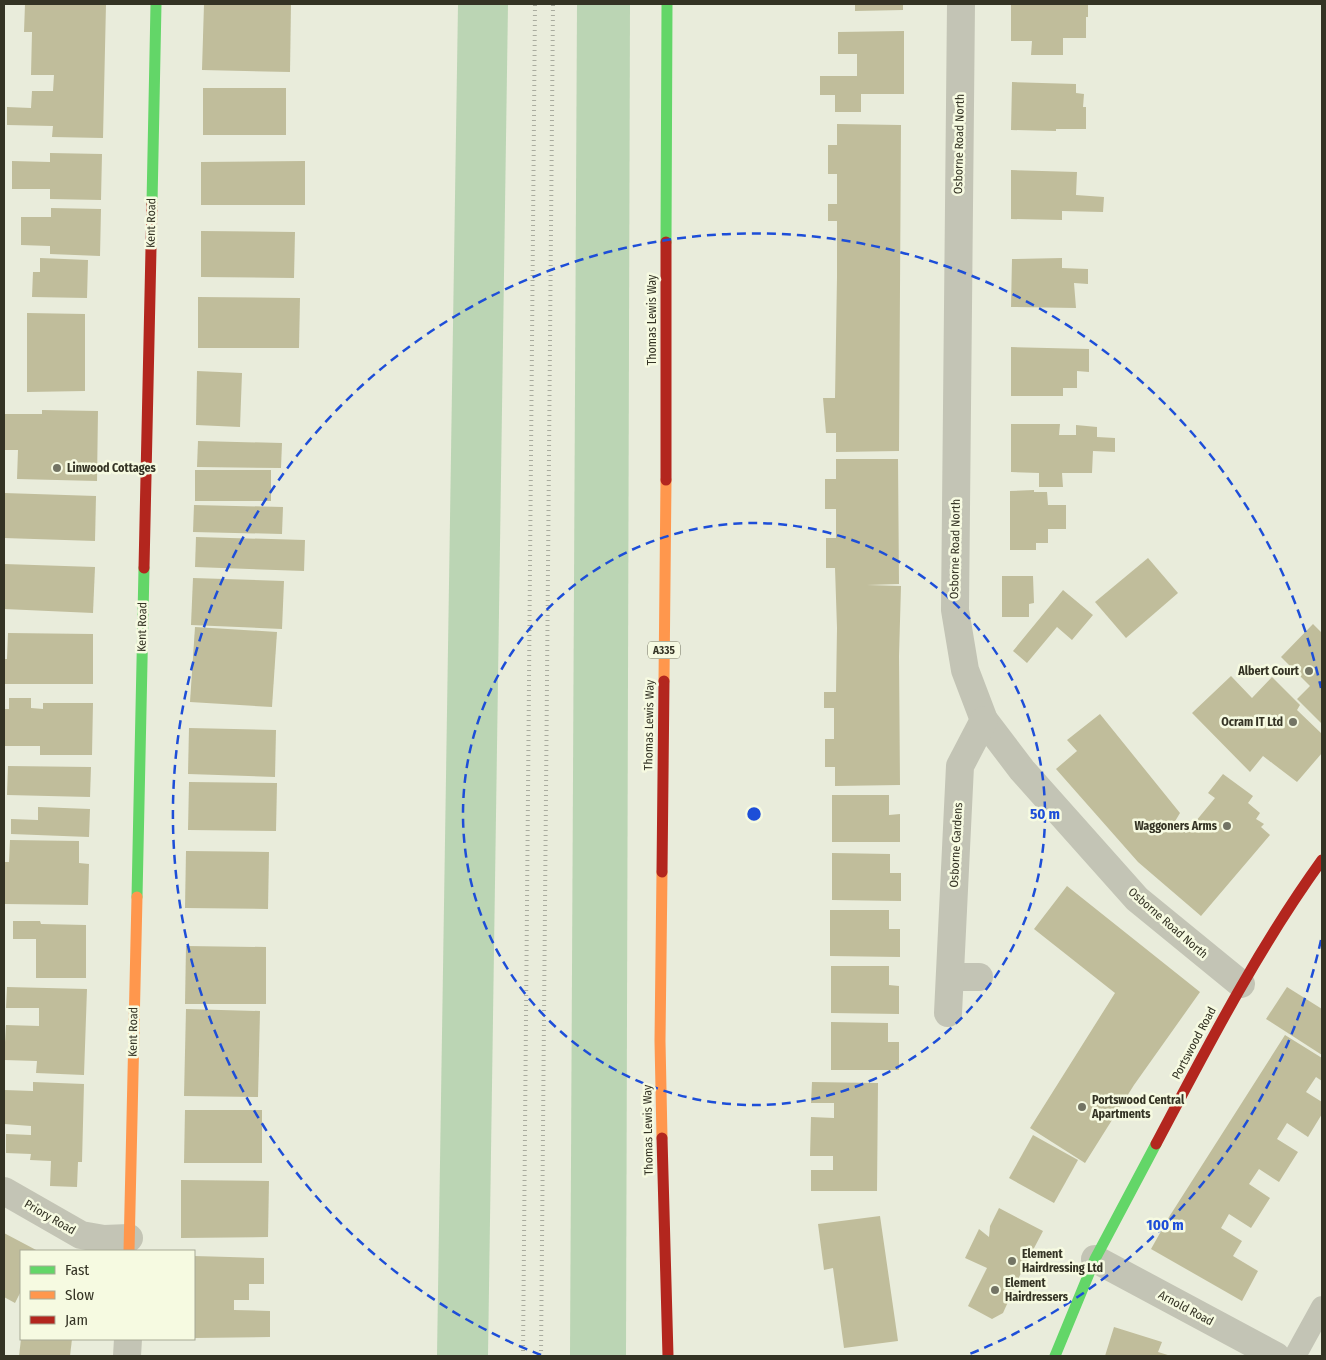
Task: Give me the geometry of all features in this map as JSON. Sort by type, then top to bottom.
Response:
[{"type":"street","name":"Kent Road","points":[[129,1245],[156,4]]},
{"type":"street","name":"Thomas Lewis Way","points":[[668,4],[660,1041],[668,1356]]},
{"type":"street","name":"Osborne Road North","points":[[961,4],[955,610],[965,670],[984,720],[1022,770],[1137,898],[1241,984]]},
{"type":"street","name":"Osborne Gardens","points":[[948,1013],[960,766],[984,720]]},
{"type":"street","name":"Portswood Road","points":[[1055,1356],[1095,1259],[1241,984],[1295,897],[1322,860]]},
{"type":"street","points":[[950,977],[979,977]]},
{"type":"street","name":"Priory Road","points":[[4,1191],[81,1235],[129,1245]]},
{"type":"street","name":"Arnold Road","points":[[1095,1259],[1276,1356]]},
{"type":"street","points":[[127,1356],[128,1340]]},
{"type":"lane","points":[[1295,1356],[1322,1307]]},
{"type":"green space","points":[[458,4],[508,4],[488,1356],[437,1356]]},
{"type":"green space","points":[[577,4],[630,4],[626,1356],[570,1356]]},
{"type":"building","points":[[25,4],[106,4],[103,138],[52,137],[53,126],[7,125],[7,107],[31,108],[32,91],[53,91],[54,75],[31,75],[32,32],[24,32]]},
{"type":"building","points":[[204,4],[291,4],[290,72],[202,70]]},
{"type":"building","points":[[855,4],[903,4],[903,10],[855,11]]},
{"type":"building","points":[[1011,4],[1088,4],[1086,38],[1063,38],[1063,55],[1031,55],[1032,41],[1011,41]]},
{"type":"building","points":[[904,31],[904,94],[861,94],[861,112],[835,112],[835,95],[820,95],[820,76],[857,76],[857,54],[838,54],[838,32]]},
{"type":"building","points":[[1012,82],[1076,84],[1076,93],[1084,94],[1083,107],[1086,107],[1086,129],[1056,129],[1056,131],[1011,130]]},
{"type":"building","points":[[203,88],[286,88],[286,135],[203,135]]},
{"type":"building","points":[[837,124],[901,125],[899,451],[836,452],[836,433],[826,433],[823,398],[835,398],[837,277],[837,221],[828,221],[828,204],[837,204],[837,174],[828,174],[828,145],[837,145]]},
{"type":"building","points":[[50,153],[102,154],[101,200],[50,199],[50,189],[12,189],[12,161],[50,162]]},
{"type":"building","points":[[305,161],[305,205],[201,205],[201,162]]},
{"type":"building","points":[[1011,170],[1077,172],[1076,195],[1104,197],[1103,212],[1062,211],[1062,220],[1011,219]]},
{"type":"building","points":[[51,208],[101,209],[100,256],[50,254],[50,246],[21,245],[21,217],[51,217]]},
{"type":"building","points":[[201,231],[295,232],[294,278],[201,277]]},
{"type":"building","points":[[40,258],[88,260],[87,298],[32,297],[33,272],[40,272]]},
{"type":"building","points":[[1062,258],[1062,268],[1088,269],[1088,284],[1074,283],[1076,308],[1011,307],[1012,259]]},
{"type":"building","points":[[198,297],[300,298],[299,348],[198,348]]},
{"type":"building","points":[[27,313],[85,314],[85,391],[27,392]]},
{"type":"building","points":[[1011,347],[1089,349],[1089,372],[1077,371],[1077,388],[1063,388],[1063,396],[1011,396]]},
{"type":"building","points":[[197,371],[242,373],[240,427],[196,425]]},
{"type":"building","points":[[42,410],[98,411],[97,481],[17,479],[18,450],[4,450],[4,414],[42,414]]},
{"type":"building","points":[[1011,424],[1060,424],[1059,435],[1076,435],[1076,425],[1097,427],[1097,437],[1115,438],[1115,452],[1093,451],[1092,473],[1062,473],[1063,487],[1039,487],[1039,473],[1011,472]]},
{"type":"building","points":[[198,441],[282,443],[281,468],[197,467]]},
{"type":"building","points":[[836,459],[898,459],[899,584],[867,585],[901,586],[899,656],[900,785],[835,786],[835,767],[825,767],[825,739],[834,739],[834,708],[824,708],[824,692],[836,692],[837,628],[835,568],[826,568],[826,538],[836,538],[836,509],[825,509],[825,479],[836,479]]},
{"type":"building","points":[[195,470],[271,470],[271,501],[195,501]]},
{"type":"building","points":[[1034,490],[1034,492],[1047,492],[1048,505],[1066,505],[1066,529],[1048,529],[1048,543],[1036,543],[1036,550],[1010,550],[1010,491]]},
{"type":"building","points":[[4,493],[96,496],[95,541],[4,538]]},
{"type":"building","points":[[194,505],[283,507],[282,534],[193,532]]},
{"type":"building","points":[[196,537],[305,540],[304,571],[195,567]]},
{"type":"building","points":[[1148,558],[1178,593],[1126,638],[1095,602]]},
{"type":"building","points":[[4,564],[95,567],[93,613],[4,609]]},
{"type":"building","points":[[1002,576],[1033,576],[1034,603],[1029,604],[1029,617],[1002,617]]},
{"type":"building","points":[[193,578],[284,581],[282,629],[191,625]]},
{"type":"building","points":[[1063,590],[1093,615],[1072,640],[1057,627],[1027,663],[1013,651]]},
{"type":"building","name":"Albert Court","points":[[1313,624],[1322,633],[1322,724],[1297,699],[1310,686],[1281,657]]},
{"type":"building","points":[[195,627],[277,632],[272,707],[190,702]]},
{"type":"building","points":[[8,633],[93,634],[93,684],[4,684],[4,659],[7,659]]},
{"type":"building","points":[[1231,676],[1252,698],[1272,677],[1300,705],[1297,710],[1322,734],[1322,753],[1297,782],[1263,756],[1250,772],[1192,713]]},
{"type":"building","points":[[9,698],[31,698],[31,708],[43,709],[43,703],[93,703],[92,755],[40,755],[40,746],[5,746],[4,709],[9,709]]},
{"type":"building","points":[[1100,714],[1180,813],[1174,823],[1186,833],[1215,798],[1208,793],[1223,774],[1253,796],[1248,803],[1260,813],[1256,819],[1264,824],[1261,827],[1270,835],[1201,916],[1138,862],[1056,769],[1077,751],[1067,740]]},
{"type":"building","points":[[189,728],[276,730],[275,777],[188,774]]},
{"type":"building","points":[[8,766],[91,767],[90,797],[7,795]]},
{"type":"building","points":[[189,782],[277,783],[276,831],[188,830]]},
{"type":"building","points":[[832,795],[889,795],[889,815],[900,814],[900,842],[832,842]]},
{"type":"building","points":[[38,807],[90,809],[89,837],[11,834],[11,819],[38,820]]},
{"type":"building","points":[[10,840],[79,841],[79,863],[89,864],[88,905],[4,904],[4,862],[9,862]]},
{"type":"building","points":[[186,851],[269,852],[268,909],[185,908]]},
{"type":"building","points":[[832,853],[890,854],[890,873],[901,873],[901,901],[832,900]]},
{"type":"building","points":[[1067,886],[1200,992],[1134,1085],[1085,1163],[1030,1128],[1115,993],[1034,929]]},
{"type":"building","points":[[830,910],[889,910],[889,929],[900,929],[900,957],[830,956]]},
{"type":"building","points":[[13,921],[86,925],[86,978],[36,978],[36,939],[13,939]]},
{"type":"building","points":[[186,946],[266,947],[266,1004],[185,1004]]},
{"type":"building","points":[[831,966],[889,966],[889,985],[899,986],[899,1014],[831,1013]]},
{"type":"building","points":[[7,987],[87,989],[84,1075],[36,1073],[37,1061],[4,1060],[6,1025],[39,1026],[39,1008],[6,1008]]},
{"type":"building","points":[[1287,987],[1322,1009],[1322,1055],[1266,1019]]},
{"type":"building","points":[[186,1009],[260,1011],[258,1097],[184,1096]]},
{"type":"building","points":[[831,1022],[888,1023],[888,1042],[899,1042],[899,1070],[831,1070]]},
{"type":"building","points":[[1285,1035],[1322,1058],[1322,1081],[1316,1077],[1306,1092],[1322,1102],[1322,1114],[1308,1137],[1287,1123],[1277,1139],[1298,1152],[1279,1182],[1259,1169],[1249,1184],[1270,1198],[1251,1228],[1229,1214],[1221,1228],[1242,1241],[1233,1256],[1258,1271],[1242,1301],[1151,1249],[1169,1217]]},
{"type":"building","points":[[33,1082],[84,1084],[82,1162],[78,1162],[77,1187],[50,1186],[51,1161],[30,1160],[31,1154],[6,1153],[6,1134],[31,1135],[31,1126],[4,1124],[4,1090],[33,1091]]},
{"type":"building","points":[[812,1082],[878,1083],[877,1191],[811,1191],[811,1170],[833,1170],[833,1156],[810,1156],[811,1117],[834,1118],[834,1103],[811,1103]]},
{"type":"building","points":[[185,1110],[262,1110],[262,1163],[184,1163]]},
{"type":"building","points":[[1033,1135],[1078,1160],[1054,1203],[1009,1178]]},
{"type":"building","points":[[181,1180],[269,1181],[268,1237],[181,1238]]},
{"type":"building","points":[[999,1208],[1043,1231],[1003,1313],[992,1319],[968,1306],[987,1268],[965,1258],[979,1229],[989,1237],[990,1226]]},
{"type":"building","points":[[880,1216],[898,1341],[844,1348],[833,1268],[824,1270],[818,1224]]},
{"type":"building","points":[[4,1233],[36,1250],[20,1250],[20,1293],[15,1303],[4,1297]]},
{"type":"building","points":[[195,1256],[264,1258],[264,1284],[249,1284],[249,1300],[234,1300],[234,1310],[270,1311],[270,1337],[195,1338]]},
{"type":"building","points":[[1114,1327],[1162,1342],[1158,1352],[1171,1356],[1105,1356]]},
{"type":"building","points":[[21,1340],[72,1340],[70,1356],[19,1356]]},
{"type":"railway","points":[[523,1356],[535,4]]},
{"type":"railway","points":[[541,1356],[553,4]]},
{"type":"traffic: fast","points":[[152,203],[156,4]]},
{"type":"traffic: fast","points":[[666,242],[667,4]]},
{"type":"traffic: fast","points":[[137,897],[144,568]]},
{"type":"traffic: fast","points":[[1055,1356],[1095,1259],[1156,1144]]},
{"type":"traffic: slow","points":[[664,681],[666,480]]},
{"type":"traffic: slow","points":[[662,872],[660,1041],[662,1138]]},
{"type":"traffic: slow","points":[[129,1250],[137,897]]},
{"type":"traffic: jam","points":[[144,568],[152,203]]},
{"type":"traffic: jam","points":[[666,242],[666,480]]},
{"type":"traffic: jam","points":[[662,872],[664,681]]},
{"type":"traffic: jam","points":[[1156,1144],[1214,1035],[1255,964],[1298,894],[1322,860]]},
{"type":"traffic: jam","points":[[662,1138],[668,1356]]},
{"type":"place","name":"Linwood Cottages","points":[[57,468]]},
{"type":"place","name":"Albert Court","points":[[1309,671]]},
{"type":"place","name":"Ocram IT Ltd","points":[[1293,722]]},
{"type":"place","name":"Waggoners Arms","points":[[1227,826]]},
{"type":"place","name":"Portswood Central Apartments","points":[[1082,1107]]},
{"type":"place","name":"Element Hairdressing Ltd","points":[[1012,1261]]},
{"type":"place","name":"Element Hairdressers","points":[[995,1290]]}]
